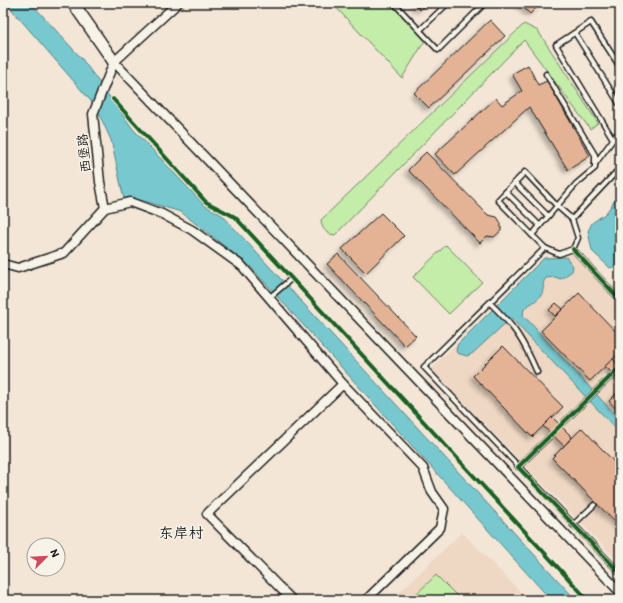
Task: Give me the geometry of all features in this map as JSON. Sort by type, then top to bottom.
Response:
[{"type":"street","points":[[73,3],[114,62],[620,592]]},
{"type":"street","name":"西堡路","points":[[105,208],[100,182],[93,114],[102,87],[114,62],[178,3]]},
{"type":"street","points":[[3,264],[18,268],[64,252],[105,208],[130,202],[162,214],[192,230],[242,266],[343,384],[423,468],[432,492],[444,509],[440,528],[366,600]]},
{"type":"street","points":[[292,600],[207,514],[343,384]]},
{"type":"lane","points":[[394,3],[438,50],[485,3]]},
{"type":"lane","points":[[420,30],[448,3]]},
{"type":"lane","points":[[613,139],[556,45],[591,22],[620,67]]},
{"type":"lane","points":[[574,33],[620,105]]},
{"type":"lane","points":[[532,235],[576,184],[595,168],[595,155],[546,74]]},
{"type":"lane","points":[[595,164],[620,130]]},
{"type":"lane","points":[[572,219],[620,168]]},
{"type":"lane","points":[[525,172],[556,206],[572,219],[578,238],[573,249],[559,254],[545,248],[498,200],[525,172]]},
{"type":"lane","points":[[515,183],[548,216]]},
{"type":"lane","points":[[506,192],[540,226]]},
{"type":"lane","points":[[545,248],[491,304],[424,368],[620,573]]},
{"type":"lane","points":[[573,249],[620,300]]},
{"type":"lane","points":[[269,298],[291,279]]},
{"type":"lane","points":[[491,304],[509,321],[523,342],[537,372]]},
{"type":"lane","points":[[564,422],[598,391],[611,376]]},
{"type":"lane","points":[[518,467],[550,436]]},
{"type":"lane","points":[[573,525],[594,505]]},
{"type":"shaded area","points":[[574,255],[620,303],[620,563],[431,369],[544,257]]},
{"type":"shaded area","points":[[462,532],[528,600],[392,600]]},
{"type":"green space","points":[[332,3],[391,3],[426,39],[402,78]]},
{"type":"green space","points":[[524,24],[538,31],[598,123],[590,129],[524,40],[335,235],[329,234],[322,226],[321,220]]},
{"type":"green space","points":[[446,245],[482,282],[449,314],[413,277]]},
{"type":"green space","points":[[436,575],[461,600],[410,600]]},
{"type":"water","points":[[6,3],[31,3],[82,59],[133,129],[204,205],[222,215],[576,600],[551,600],[250,266],[181,212],[144,201],[124,199],[111,140],[96,107]]},
{"type":"water","points":[[620,193],[620,267],[618,265],[610,268],[592,251],[588,231],[592,223],[606,213]]},
{"type":"water","points":[[566,257],[573,266],[572,271],[561,279],[555,277],[546,278],[542,293],[538,299],[524,309],[523,315],[620,420],[620,433],[511,318],[473,353],[467,356],[457,353],[456,350],[458,344],[544,258]]},
{"type":"building","points":[[413,3],[427,3],[420,10]]},
{"type":"building","points":[[519,3],[541,3],[530,14]]},
{"type":"building","points":[[490,20],[505,36],[429,108],[414,93]]},
{"type":"building","points":[[528,65],[538,85],[547,81],[590,156],[568,170],[529,107],[455,175],[435,154],[496,98],[502,105],[522,91],[512,74]]},
{"type":"building","points":[[426,152],[488,215],[497,217],[501,223],[501,231],[494,237],[487,236],[480,243],[408,170]]},
{"type":"building","points":[[381,213],[404,236],[366,273],[342,249]]},
{"type":"building","points":[[338,254],[416,336],[405,346],[327,264]]},
{"type":"building","points":[[579,293],[620,336],[620,352],[590,381],[541,331]]},
{"type":"building","points":[[556,303],[563,309],[555,316],[549,310]]},
{"type":"building","points":[[503,346],[563,407],[532,437],[473,376]]},
{"type":"building","points":[[613,359],[620,367],[620,381],[605,366]]},
{"type":"building","points":[[620,390],[620,413],[609,401]]},
{"type":"building","points":[[552,417],[572,437],[564,446],[543,426]]},
{"type":"building","points":[[582,428],[620,468],[620,527],[552,458]]},
{"type":"cycle path","points":[[113,99],[206,202],[235,217],[588,600]]},
{"type":"cycle path","points":[[573,249],[620,300]]},
{"type":"cycle path","points":[[620,367],[518,467],[620,573]]},
{"type":"district","name":"东岸村","points":[[181,533]]}]
